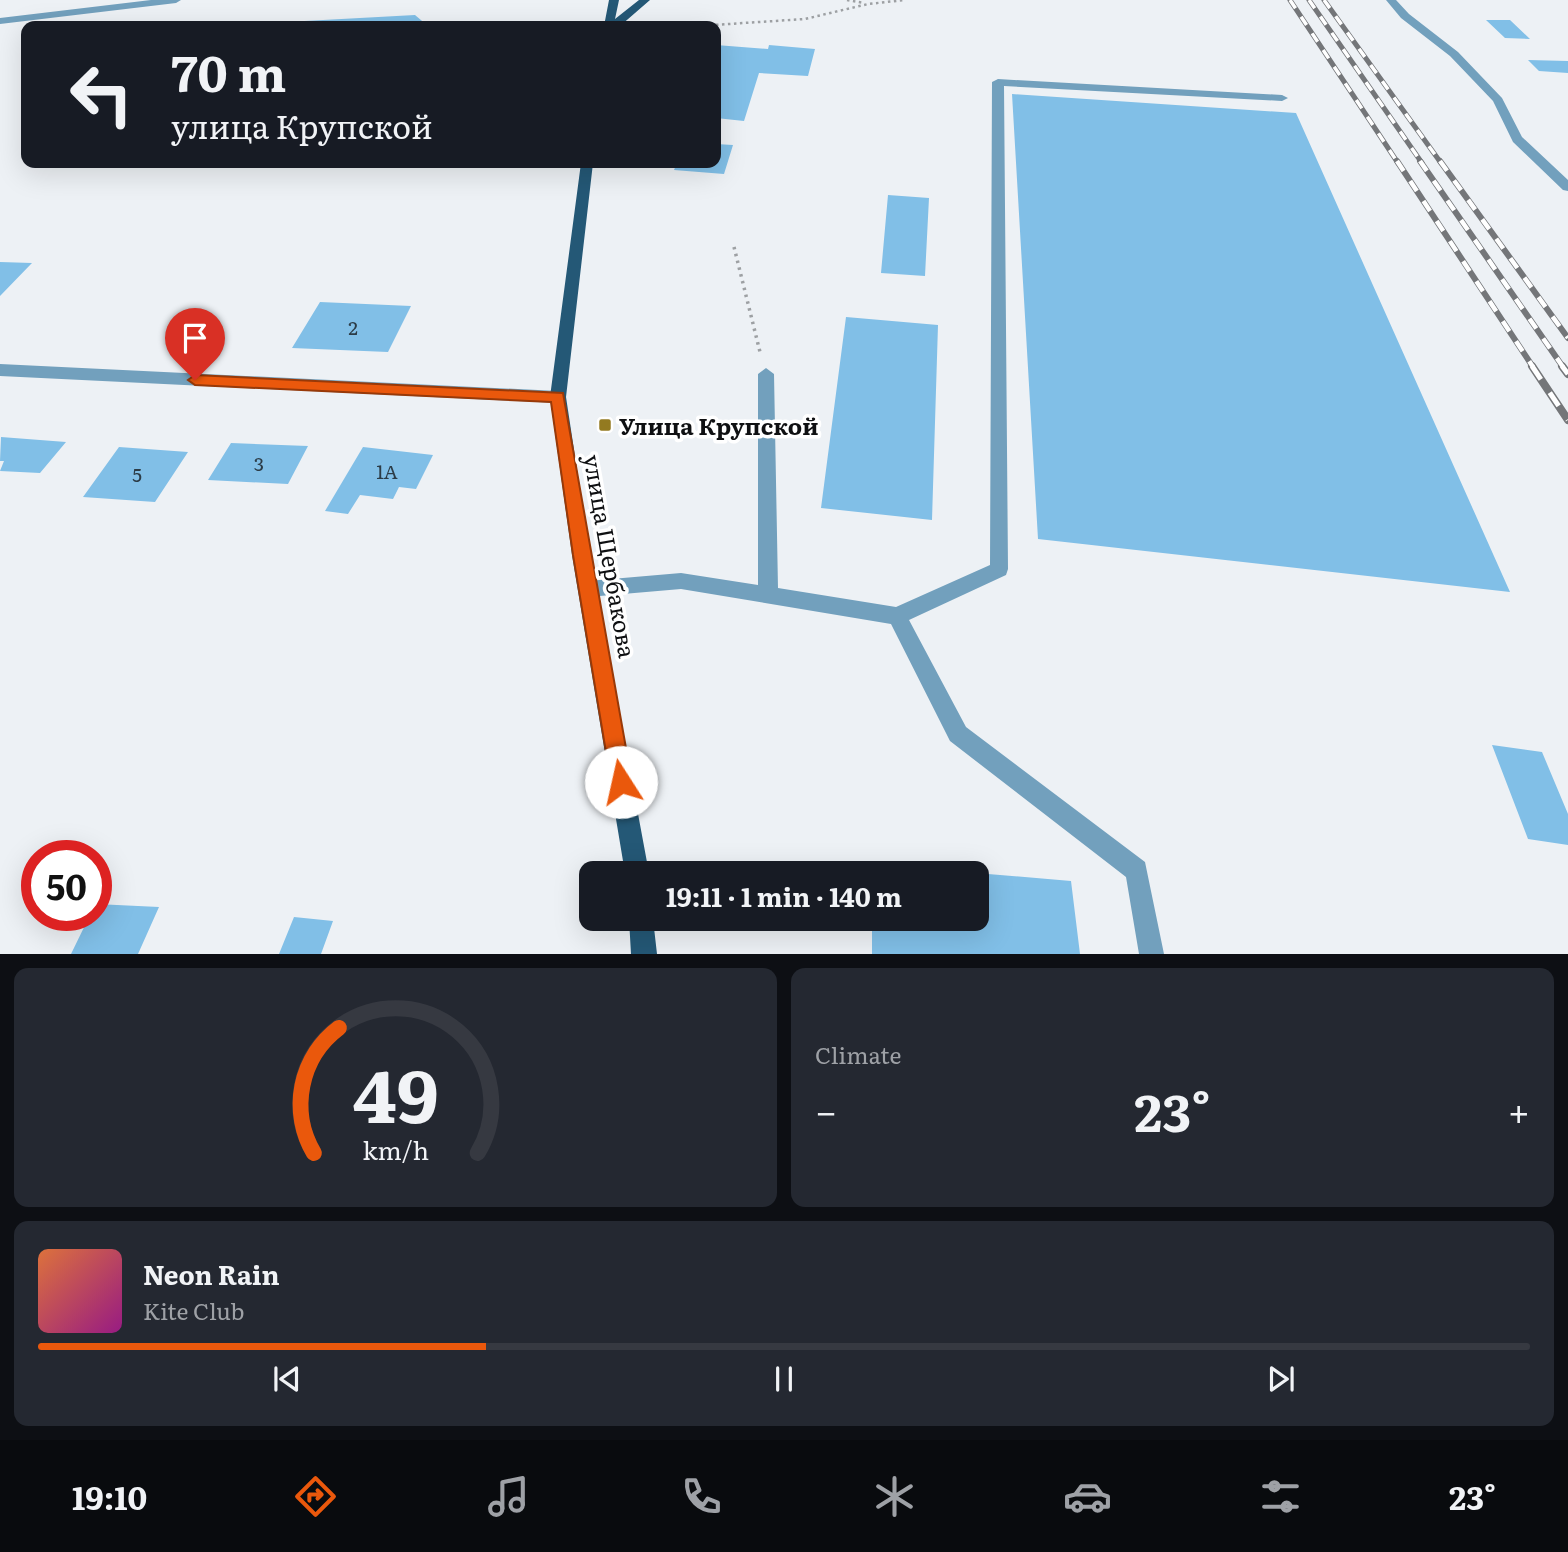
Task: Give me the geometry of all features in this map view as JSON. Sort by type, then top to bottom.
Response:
[{"type":"main road","points":[[610,21],[614,0]]},
{"type":"main road","points":[[619,21],[645,0]]},
{"type":"main road","name":"улица Щербакова","points":[[586,168],[558,397],[634,861]]},
{"type":"main road","points":[[642,931],[644,954]]},
{"type":"street","points":[[0,21],[176,0]]},
{"type":"street","points":[[1391,0],[1405,16],[1454,54],[1498,100],[1517,139],[1568,187]]},
{"type":"street","points":[[588,589],[681,581],[897,616],[999,569],[998,82],[1282,98]]},
{"type":"street","points":[[0,370],[558,397]]},
{"type":"street","points":[[766,374],[768,595]]},
{"type":"street","points":[[897,616],[958,734],[1137,870],[1152,954]]},
{"type":"path","points":[[847,0],[868,4]]},
{"type":"path","points":[[721,24],[805,19],[868,4],[905,0]]},
{"type":"path","points":[[734,247],[766,374]]},
{"type":"building","points":[[415,15],[422,21],[305,21]]},
{"type":"building","points":[[1486,20],[1510,20],[1530,39],[1505,38]]},
{"type":"building","points":[[721,45],[768,49],[769,45],[815,49],[808,76],[759,73],[744,121],[721,119]]},
{"type":"building","points":[[1528,60],[1568,61],[1568,73],[1539,71]]},
{"type":"building","points":[[1012,94],[1296,113],[1510,592],[1038,539]]},
{"type":"building","points":[[721,144],[733,145],[724,174],[674,170],[721,168]]},
{"type":"building","points":[[888,195],[929,198],[925,276],[881,273]]},
{"type":"building","points":[[0,262],[32,263],[0,296]]},
{"type":"building","points":[[320,302],[411,306],[388,352],[292,348]]},
{"type":"building","points":[[846,317],[938,325],[932,520],[821,508]]},
{"type":"building","points":[[1,437],[66,442],[40,473],[0,471],[4,461],[0,461]]},
{"type":"building","points":[[231,443],[308,446],[288,484],[208,480]]},
{"type":"building","points":[[119,447],[188,452],[155,502],[83,497]]},
{"type":"building","points":[[363,447],[433,455],[416,489],[399,487],[393,499],[360,495],[348,514],[325,511]]},
{"type":"building","points":[[1492,745],[1542,752],[1568,814],[1568,845],[1528,839]]},
{"type":"building","points":[[989,874],[1071,881],[1080,954],[872,954],[872,931],[989,931]]},
{"type":"building","points":[[112,905],[159,907],[138,954],[71,954],[82,931],[112,931]]},
{"type":"building","points":[[294,917],[333,921],[321,954],[279,954]]},
{"type":"railway","points":[[1290,0],[1398,163]]},
{"type":"railway","points":[[1309,0],[1422,163]]},
{"type":"railway","points":[[1324,0],[1441,163]]},
{"type":"railway","points":[[1397,161],[1533,367]]},
{"type":"railway","points":[[1420,161],[1563,367]]},
{"type":"railway","points":[[1440,161],[1568,338]]},
{"type":"railway","points":[[1532,366],[1568,420]]},
{"type":"railway","points":[[1562,366],[1568,374]]},
{"type":"place","name":"Улица Крупской","points":[[605,425]]},
{"type":"route","points":[[195,380],[558,397],[581,555],[621,782]]}]
